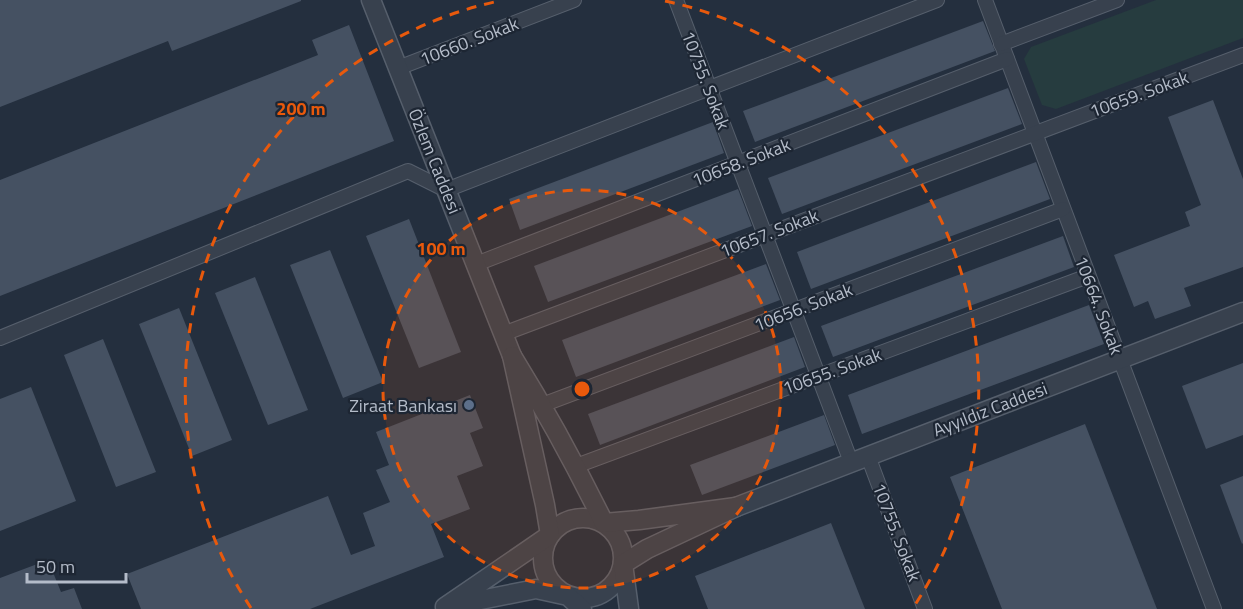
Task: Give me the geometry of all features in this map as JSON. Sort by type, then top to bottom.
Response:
[{"type":"street","name":"Özlem Caddesi","points":[[371,0],[512,356],[576,466],[604,524]]},
{"type":"street","name":"10660. Sokak","points":[[398,68],[574,0]]},
{"type":"street","name":"10755. Sokak","points":[[676,0],[819,376],[860,459],[925,609]]},
{"type":"street","points":[[0,338],[408,171],[446,190],[937,0]]},
{"type":"street","name":"10664. Sokak","points":[[985,0],[1214,609]]},
{"type":"street","points":[[1001,44],[1117,0]]},
{"type":"street","name":"10659. Sokak","points":[[1034,133],[1243,55]]},
{"type":"street","name":"10658. Sokak","points":[[476,264],[1006,58]]},
{"type":"street","name":"10657. Sokak","points":[[503,334],[1034,133]]},
{"type":"street","name":"10656. Sokak","points":[[542,405],[1063,208]]},
{"type":"street","name":"10655. Sokak","points":[[576,466],[1088,276]]},
{"type":"street","name":"Ayyıldız Caddesi","points":[[623,564],[647,549],[736,507],[1243,312]]},
{"type":"street","name":"Özlem Caddesi","points":[[512,356],[550,535]]},
{"type":"street","name":"Ayyıldız Caddesi","points":[[604,524],[736,507]]},
{"type":"street","points":[[441,608],[550,535],[558,526],[569,520],[580,518],[592,519],[604,524],[620,541],[629,609]]},
{"type":"street","points":[[550,535],[545,546],[544,570],[549,581],[582,609]]},
{"type":"street","points":[[441,608],[536,589],[580,599],[592,598],[604,594],[613,586],[620,576],[623,564]]},
{"type":"green space","points":[[1156,0],[1243,0],[1243,38],[1056,109],[1042,105],[1024,59],[1031,47]]},
{"type":"building","points":[[0,0],[301,1],[172,51],[168,41],[0,107]]},
{"type":"building","points":[[983,21],[995,51],[755,142],[743,111]]},
{"type":"building","points":[[349,25],[394,141],[0,296],[0,180],[318,55],[312,40]]},
{"type":"building","points":[[1008,88],[1022,124],[782,214],[768,178]]},
{"type":"building","points":[[1213,100],[1243,179],[1243,267],[1184,288],[1191,306],[1155,319],[1148,301],[1134,307],[1114,255],[1190,226],[1185,212],[1201,205],[1168,117]]},
{"type":"building","points":[[713,122],[724,153],[520,230],[509,199]]},
{"type":"building","points":[[1036,162],[1050,199],[811,289],[797,252]]},
{"type":"building","points":[[738,189],[752,226],[548,302],[534,266]]},
{"type":"building","points":[[409,219],[461,352],[419,368],[366,236]]},
{"type":"building","points":[[1063,236],[1074,267],[833,357],[821,326]]},
{"type":"building","points":[[330,250],[383,382],[343,398],[290,265]]},
{"type":"building","points":[[766,264],[780,300],[576,377],[562,340]]},
{"type":"building","points":[[255,277],[308,410],[268,425],[215,293]]},
{"type":"building","points":[[1089,305],[1104,344],[862,434],[848,395]]},
{"type":"building","points":[[179,308],[232,440],[192,456],[139,324]]},
{"type":"building","points":[[794,337],[805,367],[600,445],[588,414]]},
{"type":"building","points":[[103,339],[156,472],[116,487],[64,355]]},
{"type":"building","points":[[1243,363],[1243,435],[1206,449],[1182,386]]},
{"type":"building","points":[[31,387],[76,501],[0,531],[0,399]]},
{"type":"building","points":[[470,395],[483,428],[470,433],[483,466],[457,476],[470,509],[431,524],[444,557],[310,609],[141,609],[127,574],[328,496],[351,555],[375,546],[363,513],[390,502],[376,470],[389,465],[376,432]]},
{"type":"building","points":[[824,415],[835,445],[702,495],[690,465]]},
{"type":"building","points":[[1085,424],[1157,609],[1002,609],[950,477]]},
{"type":"building","points":[[1243,476],[1243,543],[1242,544],[1220,485]]},
{"type":"building","points":[[831,523],[865,609],[708,609],[695,576]]},
{"type":"building","points":[[48,560],[61,592],[74,588],[82,609],[0,609],[0,578]]},
{"type":"place","name":"Ziraat Bankası","points":[[469,405]]}]
